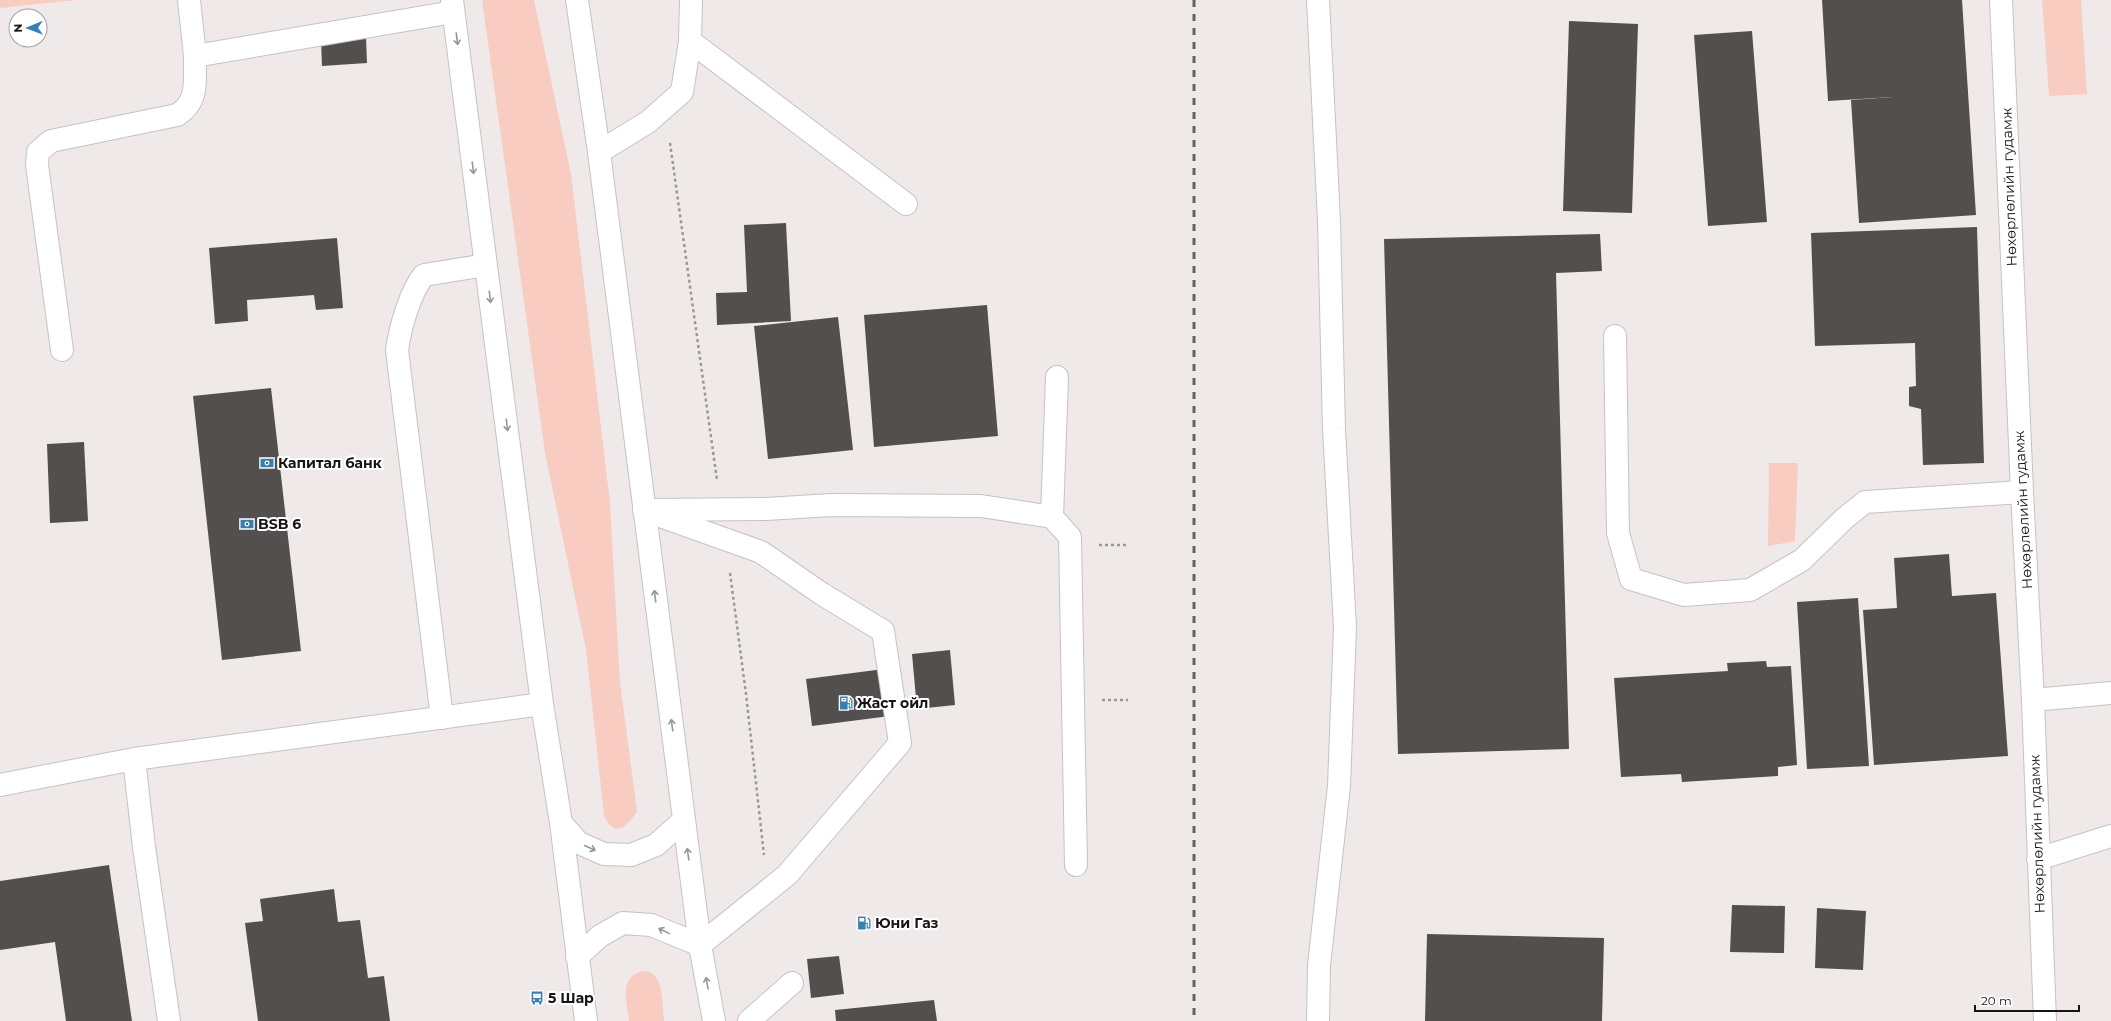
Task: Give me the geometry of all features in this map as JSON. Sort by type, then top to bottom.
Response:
[{"type":"main road","points":[[62,350],[37,165],[38,152],[51,141],[177,115],[187,108],[194,97],[195,56],[189,0]]},
{"type":"main road","points":[[577,0],[599,152],[700,945],[714,1021]]},
{"type":"main road","points":[[599,152],[648,122],[682,92],[690,41],[691,0]]},
{"type":"main road","points":[[1318,0],[1329,221],[1334,429],[1344,627],[1339,786],[1319,965],[1318,1021]]},
{"type":"main road","name":"Нөхөрлөлийн гудамж","points":[[2002,0],[2022,492],[2033,700],[2045,1021]]},
{"type":"main road","points":[[195,56],[452,6],[542,704],[561,823],[586,1021]]},
{"type":"main road","points":[[690,41],[906,204]]},
{"type":"main road","points":[[442,718],[397,350],[399,334],[418,282],[424,275],[486,265]]},
{"type":"main road","points":[[1615,336],[1618,533],[1631,579],[1684,595],[1750,590],[1802,560],[1845,518],[1865,502],[2022,492]]},
{"type":"main road","points":[[1052,517],[1057,377]]},
{"type":"main road","points":[[644,510],[766,509],[832,505],[981,506],[1052,517],[1070,537],[1076,865]]},
{"type":"main road","points":[[644,510],[761,552],[822,594],[884,631],[900,743],[787,874],[700,945]]},
{"type":"main road","points":[[2033,700],[2111,693]]},
{"type":"main road","points":[[0,785],[134,760],[542,704]]},
{"type":"main road","points":[[134,760],[144,847],[169,1021]]},
{"type":"main road","points":[[561,823],[579,843],[604,854],[631,855],[656,845],[684,820]]},
{"type":"main road","points":[[2038,859],[2111,836]]},
{"type":"main road","points":[[577,957],[600,936],[623,923],[651,925],[700,945]]},
{"type":"main road","points":[[749,1021],[792,983]]},
{"type":"shaded area","points":[[0,0],[76,0],[0,8]]},
{"type":"shaded area","points":[[482,0],[534,0],[571,174],[610,503],[620,682],[637,811],[625,826],[620,828],[612,827],[604,815],[586,650],[545,453]]},
{"type":"shaded area","points":[[2042,0],[2081,0],[2087,94],[2049,96]]},
{"type":"shaded area","points":[[1769,463],[1798,463],[1795,541],[1768,546]]},
{"type":"shaded area","points":[[644,971],[651,973],[656,977],[659,983],[664,1021],[629,1021],[626,998],[627,984],[630,978]]},
{"type":"building","points":[[1822,0],[1962,0],[1976,215],[1859,223],[1851,100],[1893,97],[1828,101]]},
{"type":"building","points":[[1569,21],[1638,24],[1632,213],[1563,211]]},
{"type":"building","points":[[1752,31],[1767,222],[1708,226],[1694,35]]},
{"type":"building","points":[[366,37],[367,63],[322,66],[321,39]]},
{"type":"building","points":[[786,223],[791,321],[717,325],[716,293],[747,292],[744,225]]},
{"type":"building","points":[[1977,227],[1984,463],[1923,465],[1921,409],[1909,406],[1909,387],[1916,386],[1915,343],[1815,346],[1811,233]]},
{"type":"building","points":[[1600,234],[1602,271],[1556,273],[1569,749],[1398,754],[1384,239]]},
{"type":"building","points":[[337,238],[343,308],[316,310],[314,295],[247,300],[248,321],[215,324],[209,248]]},
{"type":"building","points":[[987,305],[998,436],[874,447],[864,315]]},
{"type":"building","points":[[838,317],[853,450],[768,459],[754,326]]},
{"type":"building","name":"BSB 6","points":[[271,388],[301,651],[222,660],[193,396]]},
{"type":"building","points":[[84,442],[88,521],[50,523],[47,444]]},
{"type":"building","points":[[1949,554],[1952,596],[1996,593],[2008,756],[1874,765],[1863,610],[1897,608],[1894,558]]},
{"type":"building","points":[[1858,598],[1869,766],[1807,769],[1797,602]]},
{"type":"building","points":[[950,650],[955,705],[917,709],[912,654]]},
{"type":"building","points":[[1766,661],[1767,667],[1791,666],[1797,765],[1778,767],[1778,776],[1682,782],[1681,774],[1621,777],[1614,678],[1728,671],[1727,663]]},
{"type":"building","points":[[884,669],[890,716],[812,726],[806,679]]},
{"type":"building","points":[[109,865],[132,1021],[66,1021],[55,942],[0,950],[0,881]]},
{"type":"building","points":[[334,889],[338,922],[360,920],[368,978],[384,976],[390,1021],[258,1021],[245,923],[263,921],[260,899]]},
{"type":"building","points":[[1732,905],[1785,906],[1784,953],[1730,952]]},
{"type":"building","points":[[1817,908],[1866,911],[1863,970],[1815,968]]},
{"type":"building","points":[[1427,934],[1604,938],[1602,1021],[1425,1021]]},
{"type":"building","points":[[839,956],[844,994],[811,998],[807,959]]},
{"type":"building","points":[[934,1000],[937,1021],[836,1021],[835,1010]]},
{"type":"railway","points":[[1194,0],[1194,1021]]},
{"type":"place","name":"Капитал банк","points":[[267,463]]},
{"type":"place","name":"BSB 6","points":[[247,524]]},
{"type":"place","name":"Жаст ойл","points":[[846,703]]},
{"type":"place","name":"Юни Газ","points":[[864,923]]},
{"type":"place","name":"5 Шар","points":[[537,998]]}]
